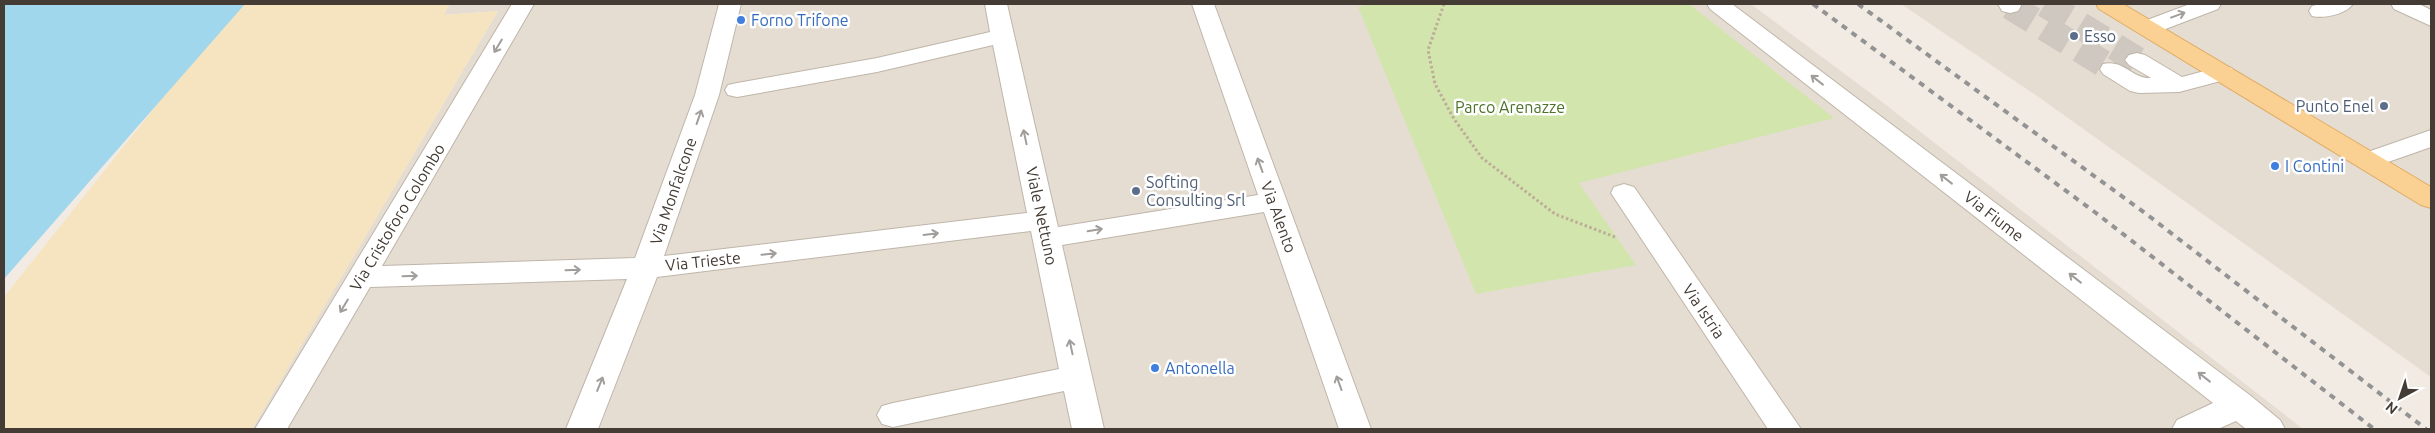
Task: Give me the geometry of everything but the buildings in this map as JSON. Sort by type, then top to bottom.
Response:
[{"type":"main road","points":[[2107,4],[2431,199]]},
{"type":"street","name":"Via Cristoforo Colombo","points":[[271,429],[523,4]]},
{"type":"street","name":"Via Monfalcone","points":[[582,429],[646,268],[707,95],[730,4]]},
{"type":"street","name":"Viale Nettuno","points":[[996,4],[1088,429]]},
{"type":"street","name":"Via Alento","points":[[1203,4],[1356,429]]},
{"type":"street","name":"Via Fiume","points":[[1718,4],[2269,429]]},
{"type":"street","points":[[2147,28],[2210,4]]},
{"type":"street","points":[[2320,11],[2342,4]]},
{"type":"street","points":[[2402,4],[2431,19]]},
{"type":"street","points":[[737,90],[877,65],[1003,36]]},
{"type":"street","points":[[2137,60],[2179,85]]},
{"type":"street","points":[[2112,68],[2139,86],[2179,85],[2223,73]]},
{"type":"street","points":[[2368,161],[2431,138]]},
{"type":"street","name":"Via Istria","points":[[1624,192],[1784,429]]},
{"type":"street","name":"Via Trieste","points":[[362,277],[646,268],[1045,229],[1273,201]]},
{"type":"street","points":[[893,415],[1078,377]]},
{"type":"street","points":[[2188,429],[2240,405]]},
{"type":"path","points":[[1444,4],[1428,50],[1435,84],[1454,119],[1482,158],[1555,214],[1604,234],[1664,251]]},
{"type":"shaded area","points":[[450,4],[1751,4],[1873,95],[2303,429],[252,429],[498,11],[443,15]]},
{"type":"shaded area","points":[[1901,4],[2431,4],[2431,377],[2040,98]]},
{"type":"green space","name":"Parco Arenazze","points":[[1370,4],[1689,4],[1834,118],[1579,183],[1636,265],[1476,294],[1358,7]]},
{"type":"sand","points":[[237,4],[450,4],[444,15],[498,11],[252,429],[4,429],[4,297]]},
{"type":"water","points":[[4,4],[245,4],[4,279]]},
{"type":"tunnel","points":[[2045,4],[2137,60]]},
{"type":"tunnel","points":[[2010,6],[2112,69]]},
{"type":"railway","points":[[1813,4],[2096,213],[2374,429]]},
{"type":"railway","points":[[1858,4],[2145,213],[2426,429]]},
{"type":"place","name":"Forno Trifone","points":[[741,20]]},
{"type":"place","name":"Esso","points":[[2074,36]]},
{"type":"place","name":"Punto Enel","points":[[2384,106]]},
{"type":"place","name":"I Contini","points":[[2275,166]]},
{"type":"place","name":"Softing Consulting Srl","points":[[1136,191]]},
{"type":"place","name":"Antonella","points":[[1155,368]]}]
